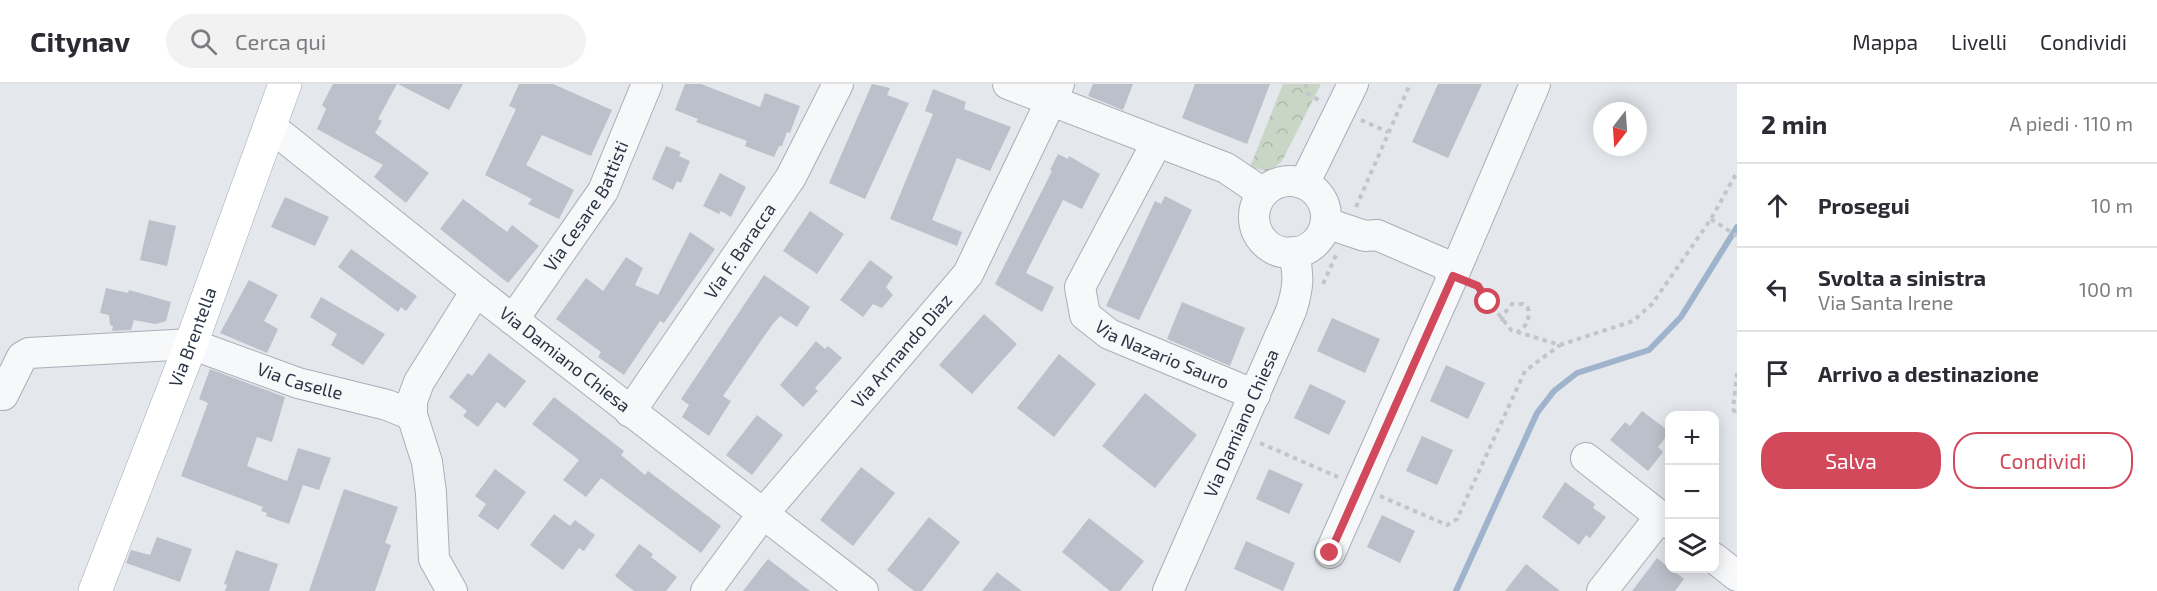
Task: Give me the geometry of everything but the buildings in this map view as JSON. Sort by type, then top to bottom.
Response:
[{"type":"main road","name":"Via Brentella","points":[[95,591],[191,344],[285,84]]},
{"type":"street","name":"Via Cesare Battisti","points":[[513,320],[603,191],[647,84]]},
{"type":"street","name":"Via F. Baracca","points":[[630,412],[791,177],[838,84]]},
{"type":"street","points":[[1008,84],[1054,93],[1157,142],[1226,168],[1263,193]]},
{"type":"street","points":[[1304,184],[1353,84]]},
{"type":"street","points":[[1330,553],[1535,84]]},
{"type":"street","name":"Via Armando Diaz","points":[[706,591],[762,515],[968,274],[1054,93]]},
{"type":"street","name":"Via Damiano Chiesa","points":[[270,126],[630,412],[863,591]]},
{"type":"street","name":"Via Nazario Sauro","points":[[1157,142],[1080,288],[1085,315],[1109,334],[1255,395]]},
{"type":"street","points":[[1282,182],[1304,184],[1322,200],[1326,211],[1326,223],[1318,240],[1302,250],[1293,252],[1270,247],[1255,227],[1254,215],[1263,193],[1282,182]]},
{"type":"street","points":[[1326,223],[1359,224],[1377,235],[1444,264],[1453,276]]},
{"type":"street","name":"Via Damiano Chiesa","points":[[1168,591],[1255,395],[1298,291],[1298,268],[1293,252]]},
{"type":"street","points":[[452,591],[434,559],[427,462],[412,415],[412,401],[419,382],[476,291]]},
{"type":"street","points":[[3,395],[22,357],[29,353],[191,344]]},
{"type":"street","name":"Via Caselle","points":[[191,344],[298,383],[387,405],[412,415]]},
{"type":"street","points":[[1586,458],[1665,520],[1602,591]]},
{"type":"street","points":[[1719,562],[1737,576]]},
{"type":"path","points":[[1306,84],[1307,93],[1320,101]]},
{"type":"path","points":[[1359,224],[1388,132],[1410,84]]},
{"type":"path","points":[[1360,120],[1388,132]]},
{"type":"path","points":[[1370,492],[1448,525],[1456,519],[1525,371],[1560,345],[1633,321],[1652,304],[1711,219],[1737,172]]},
{"type":"path","points":[[1711,219],[1737,236]]},
{"type":"path","points":[[1453,276],[1478,286],[1502,321],[1517,333],[1560,345]]},
{"type":"path","points":[[1502,321],[1503,315],[1512,304],[1522,304],[1528,308],[1529,318],[1526,326],[1517,333]]},
{"type":"path","points":[[1737,373],[1733,409],[1737,415]]},
{"type":"path","points":[[1254,441],[1342,479]]},
{"type":"green space","points":[[1283,84],[1321,84],[1282,161],[1270,172],[1250,167]]},
{"type":"waterway","points":[[1456,591],[1537,413],[1554,391],[1577,373],[1649,350],[1681,317],[1737,227]]},
{"type":"route","points":[[1330,553],[1453,276],[1478,286],[1488,302]]}]
